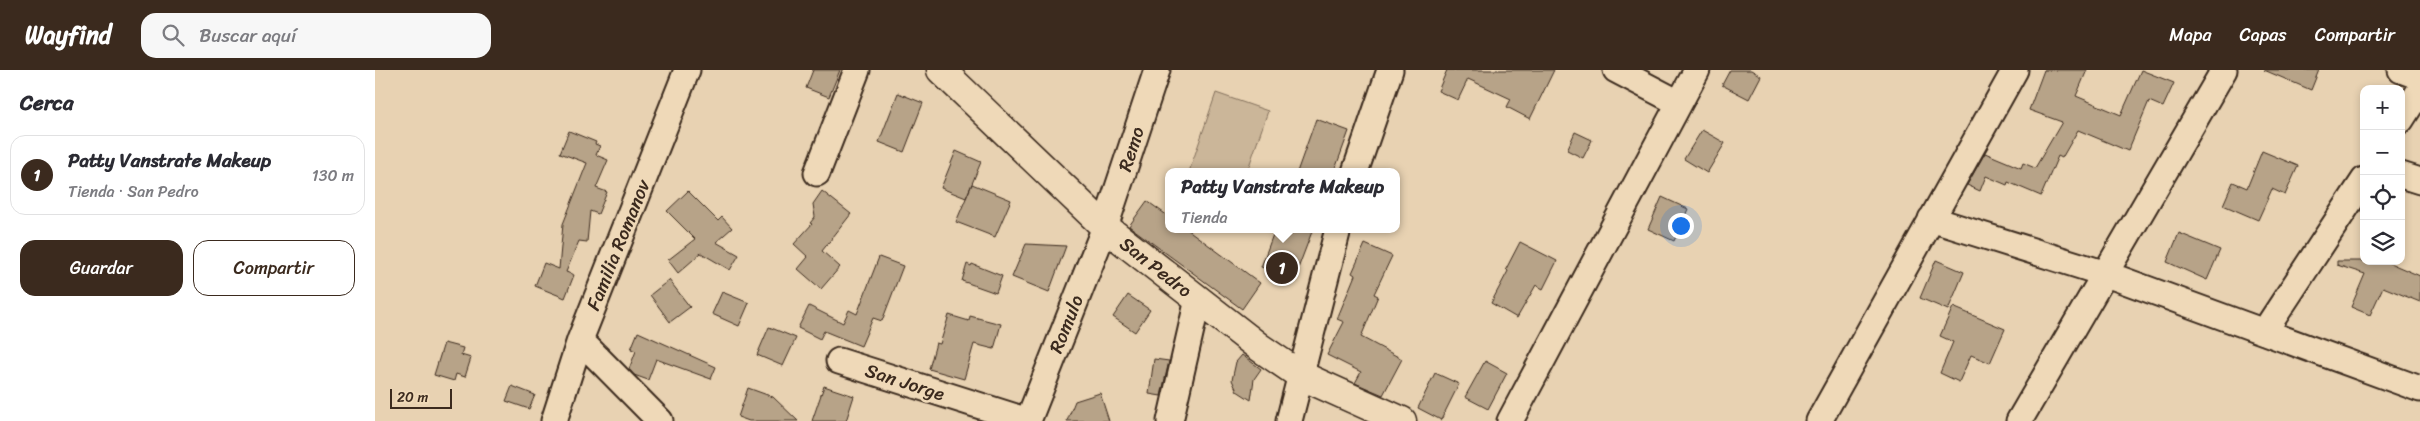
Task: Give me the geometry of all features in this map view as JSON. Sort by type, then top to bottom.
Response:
[{"type":"main road","name":"San Pedro","points":[[941,70],[1105,227],[1259,347],[1300,375],[1402,421]]},
{"type":"street","name":"Familia Romanov","points":[[554,421],[580,340],[687,70]]},
{"type":"street","points":[[817,173],[857,70]]},
{"type":"street","name":"Remo","points":[[1105,227],[1157,70]]},
{"type":"street","points":[[1356,168],[1390,70]]},
{"type":"street","points":[[1615,70],[1679,103]]},
{"type":"street","points":[[1510,421],[1697,70]]},
{"type":"street","points":[[1819,421],[2015,70]]},
{"type":"street","points":[[2019,421],[2224,70]]},
{"type":"street","points":[[2401,70],[2420,77]]},
{"type":"street","points":[[2405,114],[2420,90]]},
{"type":"street","points":[[2405,176],[2420,181]]},
{"type":"street","points":[[2264,332],[2360,186]]},
{"type":"street","points":[[1931,219],[2106,274],[2420,389]]},
{"type":"street","name":"Romulo","points":[[1028,421],[1105,227]]},
{"type":"street","points":[[1289,421],[1337,233]]},
{"type":"street","points":[[1170,421],[1198,299]]},
{"type":"street","points":[[580,340],[661,421]]},
{"type":"street","name":"San Jorge","points":[[839,361],[1028,421]]},
{"type":"shaded area","points":[[1216,93],[1268,111],[1248,168],[1190,168]]},
{"type":"building","points":[[813,70],[840,70],[829,97],[806,88]]},
{"type":"building","points":[[1447,70],[1554,70],[1530,119],[1507,107],[1511,99],[1468,79],[1458,100],[1438,91]]},
{"type":"building","points":[[1730,70],[1751,70],[1761,76],[1749,99],[1722,85]]},
{"type":"building","points":[[2044,70],[2087,70],[2076,96],[2121,115],[2141,70],[2174,83],[2163,107],[2149,101],[2128,151],[2078,130],[2062,158],[2058,156],[2041,196],[2008,182],[2007,185],[1986,176],[1980,191],[1967,185],[1985,153],[2021,168],[2023,163],[2035,168],[2062,122],[2029,110]]},
{"type":"building","points":[[2264,70],[2319,70],[2311,90]]},
{"type":"building","points":[[898,93],[923,103],[904,152],[879,142]]},
{"type":"building","points":[[1316,119],[1349,131],[1335,168],[1298,168]]},
{"type":"building","points":[[1702,130],[1725,143],[1707,173],[1684,159]]},
{"type":"building","points":[[569,131],[596,142],[595,144],[600,146],[596,155],[608,160],[596,188],[607,192],[598,214],[590,211],[587,242],[579,241],[566,272],[574,275],[565,298],[535,286],[544,263],[559,269],[563,224],[587,163],[560,153]]},
{"type":"building","points":[[1575,132],[1592,140],[1583,158],[1567,150]]},
{"type":"building","points":[[956,151],[981,162],[966,198],[941,188]]},
{"type":"building","points":[[2262,151],[2298,166],[2285,195],[2272,189],[2258,220],[2223,205],[2233,182],[2247,188]]},
{"type":"building","points":[[972,184],[1011,200],[995,237],[956,222]]},
{"type":"building","points":[[688,191],[718,221],[722,217],[732,228],[716,242],[739,255],[730,270],[701,253],[678,273],[668,260],[695,239],[667,211]]},
{"type":"building","points":[[822,191],[851,214],[822,251],[840,267],[821,289],[798,269],[808,257],[794,244],[812,224],[810,223],[815,217],[813,204]]},
{"type":"building","points":[[1662,197],[1688,209],[1674,241],[1648,229]]},
{"type":"building","points":[[1147,201],[1165,214],[1165,233],[1192,233],[1260,283],[1242,309],[1129,226]]},
{"type":"building","points":[[1274,233],[1311,233],[1294,279],[1261,267]]},
{"type":"building","points":[[2179,233],[2220,250],[2207,280],[2167,262]]},
{"type":"building","points":[[1520,242],[1557,261],[1543,289],[1536,285],[1517,318],[1491,303],[1508,271],[1506,269]]},
{"type":"building","points":[[1026,244],[1066,246],[1049,292],[1012,277]]},
{"type":"building","points":[[1365,244],[1392,256],[1374,294],[1378,296],[1361,337],[1402,359],[1383,395],[1355,383],[1361,372],[1327,355],[1344,322],[1337,319],[1355,275],[1352,273]]},
{"type":"building","points":[[879,257],[903,266],[882,321],[873,318],[861,346],[824,331],[820,339],[798,328],[809,306],[843,323],[849,310],[857,314]]},
{"type":"building","points":[[1936,260],[1964,272],[1948,310],[1920,298]]},
{"type":"building","points":[[2337,261],[2360,261],[2360,265],[2394,265],[2420,276],[2420,302],[2383,287],[2370,315],[2351,307],[2365,274],[2337,265]]},
{"type":"building","points":[[967,264],[971,266],[972,264],[1002,276],[996,293],[962,281]]},
{"type":"building","points":[[669,280],[690,307],[670,322],[650,295]]},
{"type":"building","points":[[722,292],[749,303],[739,326],[712,314]]},
{"type":"building","points":[[1128,295],[1150,310],[1135,332],[1113,317]]},
{"type":"building","points":[[1953,307],[2005,329],[1990,363],[1971,355],[1959,382],[1940,373],[1953,342],[1940,336]]},
{"type":"building","points":[[949,315],[969,321],[970,316],[1001,324],[994,349],[974,344],[964,379],[929,369],[936,343],[940,344]]},
{"type":"building","points":[[769,327],[796,338],[783,366],[757,355]]},
{"type":"building","points":[[638,332],[716,367],[711,379],[656,359],[648,380],[634,375],[629,369],[636,351],[631,349]]},
{"type":"building","points":[[444,343],[463,348],[461,355],[471,358],[465,377],[456,374],[454,381],[434,375]]},
{"type":"building","points":[[1242,355],[1261,369],[1254,379],[1251,400],[1237,391],[1232,380],[1236,362]]},
{"type":"building","points":[[1154,359],[1169,361],[1161,396],[1149,394]]},
{"type":"building","points":[[1485,361],[1507,373],[1488,409],[1465,397]]},
{"type":"building","points":[[1435,373],[1459,384],[1441,420],[1418,408]]},
{"type":"building","points":[[512,386],[535,395],[529,409],[506,401]]},
{"type":"building","points":[[824,386],[854,396],[846,421],[812,421]]},
{"type":"building","points":[[748,388],[773,397],[798,421],[749,421],[738,417]]},
{"type":"building","points":[[1100,393],[1109,421],[1067,421],[1075,401]]},
{"type":"place","name":"Patty Vanstrate Makeup","points":[[1282,268]]}]
